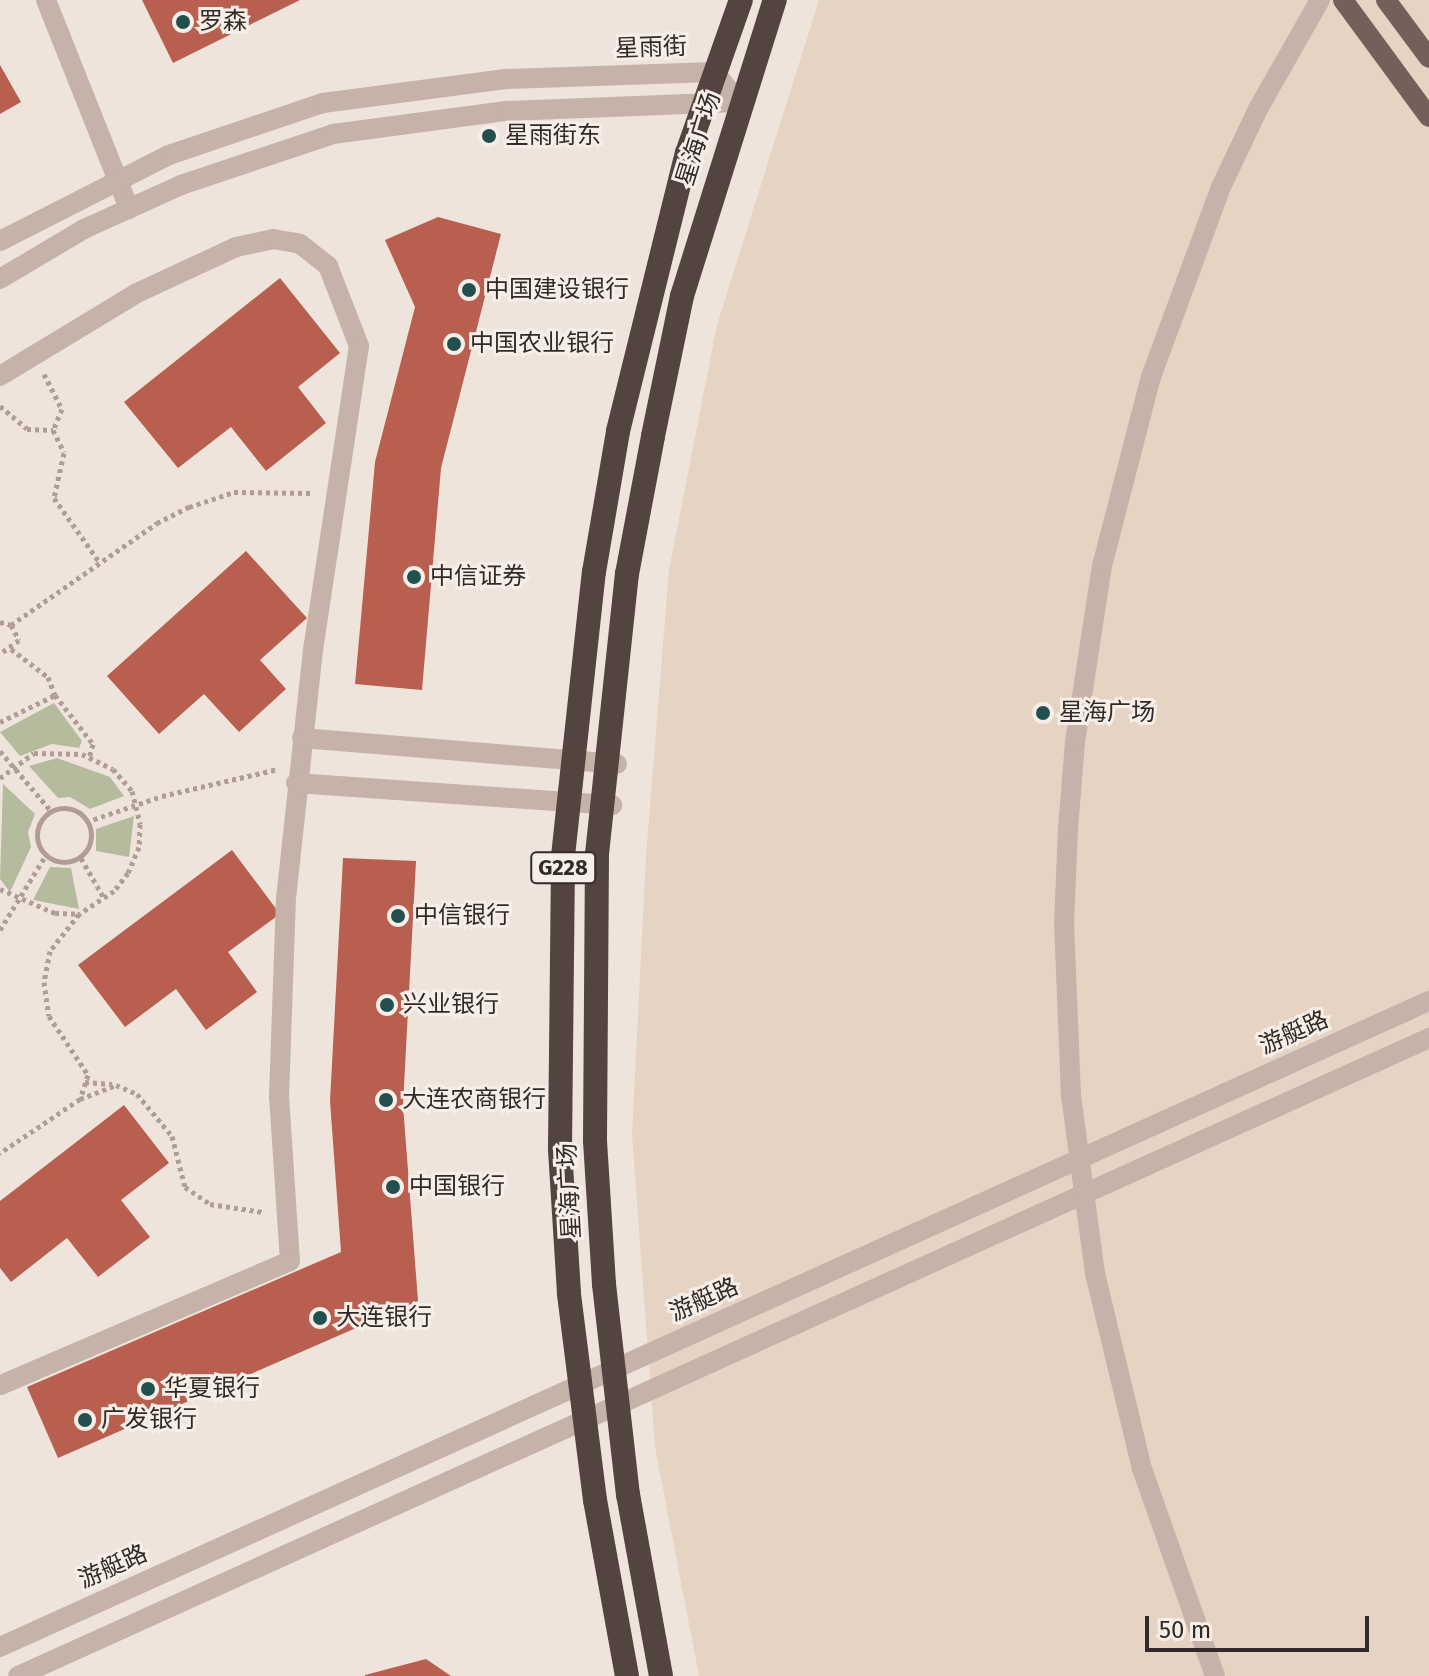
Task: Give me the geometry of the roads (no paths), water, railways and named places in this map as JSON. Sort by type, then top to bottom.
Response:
[{"type":"highway","name":"星海广场","points":[[627,1676],[580,1385],[560,1148],[559,1001],[569,802],[594,572],[618,431],[649,290],[714,72],[741,0]]},
{"type":"highway","name":"星海广场","points":[[661,1676],[628,1495],[617,1405],[595,1140],[594,969],[627,574],[682,296],[739,102],[775,0]]},
{"type":"main road","points":[[1343,0],[1429,117]]},
{"type":"main road","points":[[1386,0],[1429,58]]},
{"type":"street","points":[[46,0],[129,209]]},
{"type":"street","points":[[1215,1676],[1142,1469],[1106,1326],[1084,1194],[1071,1096],[1064,924],[1075,742],[1102,566],[1123,469],[1181,286],[1258,109],[1320,0]]},
{"type":"street","name":"星雨街","points":[[0,241],[117,179],[244,126],[323,103],[505,79],[714,72],[739,102]]},
{"type":"street","points":[[0,279],[129,209],[255,157],[333,134],[506,111],[739,102]]},
{"type":"street","points":[[0,1385],[290,1261],[284,1212],[279,1080],[297,774],[359,346],[328,266],[300,244],[273,239],[236,247],[137,293],[31,357],[3,368]]},
{"type":"street","points":[[302,738],[612,764]]},
{"type":"street","points":[[297,774],[607,804]]},
{"type":"street","name":"游艇路","points":[[0,1647],[1429,1001]]},
{"type":"street","points":[[18,1676],[1429,1038]]},
{"type":"place","name":"罗森","points":[[183,22]]},
{"type":"place","name":"星雨街东","points":[[489,136]]},
{"type":"place","name":"中国建设银行","points":[[469,290]]},
{"type":"place","name":"中国农业银行","points":[[454,344]]},
{"type":"place","name":"中信证券","points":[[414,577]]},
{"type":"place","name":"星海广场","points":[[1043,713]]},
{"type":"place","name":"中信银行","points":[[398,916]]},
{"type":"place","name":"兴业银行","points":[[387,1005]]},
{"type":"place","name":"大连农商银行","points":[[386,1100]]},
{"type":"place","name":"中国银行","points":[[393,1187]]},
{"type":"place","name":"大连银行","points":[[320,1318]]},
{"type":"place","name":"华夏银行","points":[[148,1389]]},
{"type":"place","name":"广发银行","points":[[85,1420]]}]
